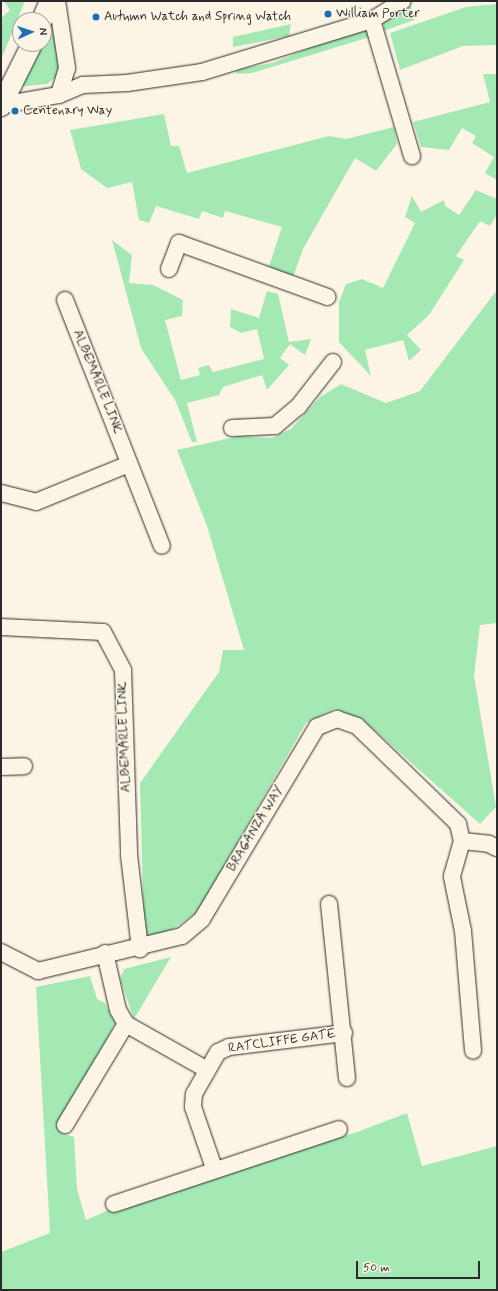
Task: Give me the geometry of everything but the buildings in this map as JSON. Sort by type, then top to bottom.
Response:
[{"type":"street","points":[[45,12],[50,1]]},
{"type":"street","points":[[57,1],[67,68],[59,95]]},
{"type":"street","points":[[1,105],[59,95],[83,85],[127,83],[202,72],[372,20],[403,1]]},
{"type":"street","points":[[372,20],[412,156]]},
{"type":"street","points":[[1,105],[28,52]]},
{"type":"street","points":[[169,268],[179,244],[327,297]]},
{"type":"street","name":"ALBEMARLE LINK","points":[[65,300],[162,546]]},
{"type":"street","points":[[232,428],[275,426],[298,407],[333,362]]},
{"type":"street","points":[[1,493],[36,502],[129,464]]},
{"type":"street","name":"ALBEMARLE LINK","points":[[1,627],[103,632],[123,670],[129,855],[140,949]]},
{"type":"street","name":"BRAGANZA WAY","points":[[1,952],[38,971],[105,953],[140,949],[182,936],[202,919],[317,727],[338,719],[357,726],[458,824],[462,841]]},
{"type":"street","points":[[1,767],[24,766]]},
{"type":"street","points":[[473,1051],[463,931],[452,877],[462,841],[489,844],[497,848]]},
{"type":"street","name":"RATCLIFFE GATE","points":[[330,904],[344,1033],[347,1078]]},
{"type":"street","points":[[105,953],[118,1010],[126,1024],[206,1069]]},
{"type":"street","points":[[65,1126],[126,1024]]},
{"type":"street","name":"RATCLIFFE GATE","points":[[214,1168],[193,1107],[194,1094],[206,1069],[218,1052],[229,1047],[344,1033]]},
{"type":"street","points":[[114,1204],[214,1168],[339,1130]]},
{"type":"green space","points":[[4,1],[25,1],[21,12],[12,12],[12,33],[1,60],[1,18],[10,10]]},
{"type":"green space","points":[[497,4],[497,45],[463,46],[400,70],[390,33],[466,7]]},
{"type":"green space","points":[[51,6],[52,12],[49,12]]},
{"type":"green space","points":[[411,6],[414,20],[384,31],[384,21],[388,15]]},
{"type":"green space","points":[[52,13],[61,74],[47,84],[17,87],[32,52],[52,52]]},
{"type":"green space","points":[[291,24],[289,36],[233,47],[233,37]]},
{"type":"green space","points":[[354,30],[366,31],[370,37],[252,73],[237,74],[236,70],[272,63]]},
{"type":"green space","points":[[483,74],[497,74],[497,180],[485,173],[494,157],[472,143],[476,136],[462,128],[449,150],[421,147],[413,122],[490,102]]},
{"type":"green space","points":[[164,114],[171,146],[179,146],[187,173],[329,136],[346,139],[394,127],[397,144],[376,171],[355,158],[303,249],[293,277],[269,266],[282,227],[225,211],[223,218],[202,211],[199,219],[156,206],[149,223],[139,220],[132,182],[107,188],[81,169],[70,130]]},
{"type":"green space","points":[[476,190],[497,199],[497,214],[490,226],[480,221],[456,256],[464,260],[429,315],[407,335],[421,350],[409,361],[403,340],[365,350],[371,376],[339,342],[339,302],[346,284],[362,279],[383,288],[415,223],[405,217],[412,196],[421,212],[444,200],[445,206],[459,215]]},
{"type":"green space","points":[[112,240],[132,255],[129,283],[153,285],[183,300],[182,316],[165,320],[181,380],[200,375],[198,368],[209,365],[213,372],[264,359],[257,329],[241,333],[230,327],[231,309],[259,318],[267,291],[278,294],[289,342],[311,339],[305,355],[290,344],[280,358],[289,365],[267,390],[262,375],[223,387],[219,395],[187,403],[197,442],[192,442],[175,400],[141,348]]},
{"type":"green space","points":[[497,290],[497,623],[480,625],[474,676],[496,807],[480,824],[362,719],[334,709],[306,723],[198,911],[162,937],[144,934],[140,783],[219,672],[223,650],[244,650],[207,526],[177,450],[239,436],[271,438],[291,429],[320,397],[341,384],[386,403],[420,391]]},
{"type":"green space","points":[[171,957],[134,1019],[120,979],[124,969]]},
{"type":"green space","points":[[90,976],[97,999],[105,1003],[115,1023],[59,1132],[74,1137],[77,1189],[86,1220],[151,1191],[357,1132],[407,1113],[422,1166],[497,1146],[497,1290],[1,1290],[1,1252],[50,1233],[36,987]]},
{"type":"place","name":"William Porter","points":[[328,14]]},
{"type":"place","name":"Autumn Watch and Spring Watch","points":[[96,17]]},
{"type":"place","name":"Centenary Way","points":[[15,111]]}]
